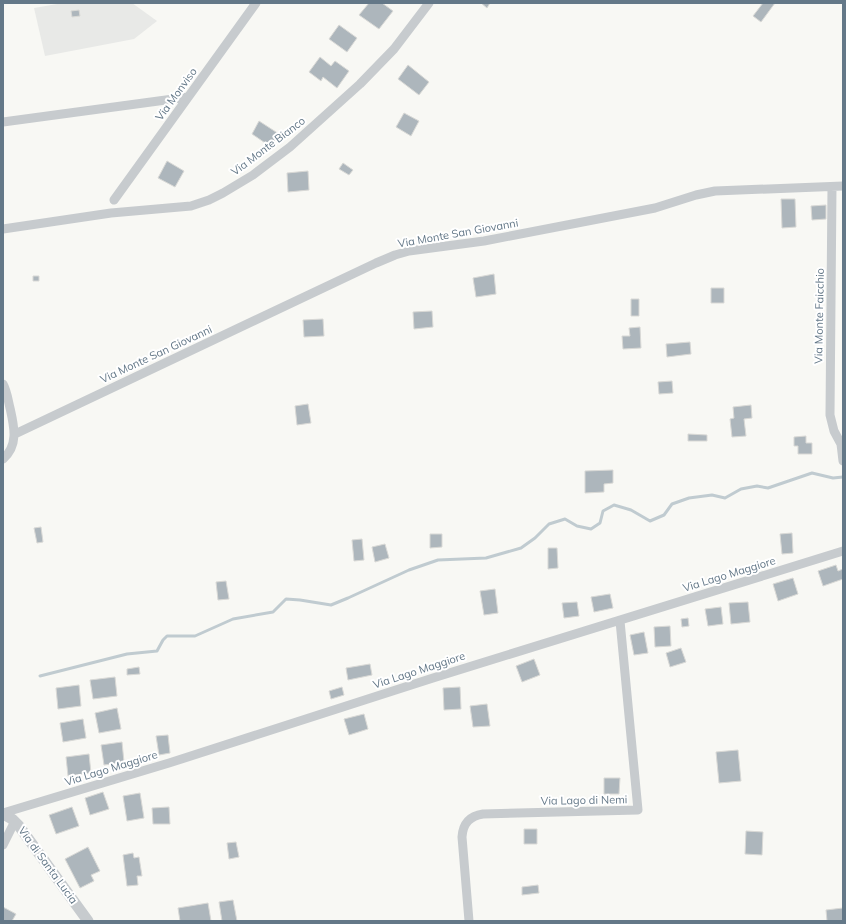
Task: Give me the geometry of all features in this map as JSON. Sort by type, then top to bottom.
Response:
[{"type":"street","name":"Via Monviso","points":[[114,200],[256,3]]},
{"type":"street","name":"Via Monte Bianco","points":[[3,229],[112,213],[191,206],[209,200],[229,190],[253,175],[290,147],[360,84],[394,49],[429,3]]},
{"type":"street","points":[[3,122],[188,97]]},
{"type":"street","name":"Via Monte San Giovanni","points":[[15,434],[400,254],[484,241],[655,208],[696,195],[715,191],[843,186]]},
{"type":"street","name":"Via Monte Faicchio","points":[[832,187],[830,415],[834,431],[842,444],[843,461]]},
{"type":"street","points":[[3,384],[7,393],[15,434],[14,442],[3,459]]},
{"type":"street","name":"Via Lago Maggiore","points":[[3,813],[169,763],[433,678],[843,551]]},
{"type":"street","name":"Via Lago di Nemi","points":[[470,921],[462,837],[464,825],[472,817],[483,814],[638,810],[620,621]]},
{"type":"street","name":"Via di Santa Lucia","points":[[3,813],[15,821],[88,921]]},
{"type":"street","points":[[3,845],[15,821]]},
{"type":"shaded area","points":[[63,3],[132,3],[157,21],[134,39],[45,56],[34,8]]},
{"type":"building","points":[[369,3],[382,3],[393,11],[379,29],[359,15]]},
{"type":"building","points":[[481,3],[490,3],[487,8]]},
{"type":"building","points":[[763,3],[775,3],[761,22],[753,16]]},
{"type":"building","points":[[79,10],[80,16],[72,17],[71,11]]},
{"type":"building","points":[[339,25],[357,38],[347,52],[329,39]]},
{"type":"building","points":[[320,57],[331,66],[335,61],[349,71],[337,88],[323,77],[321,81],[309,72]]},
{"type":"building","points":[[408,65],[429,82],[419,95],[398,79]]},
{"type":"building","points":[[404,113],[419,121],[411,136],[396,127]]},
{"type":"building","points":[[259,121],[279,134],[271,147],[252,134]]},
{"type":"building","points":[[167,161],[184,171],[175,187],[158,178]]},
{"type":"building","points":[[343,163],[353,170],[349,175],[339,169]]},
{"type":"building","points":[[308,171],[309,190],[288,192],[287,173]]},
{"type":"building","points":[[781,199],[795,199],[796,227],[782,228]]},
{"type":"building","points":[[826,205],[826,219],[812,220],[811,206]]},
{"type":"building","points":[[494,274],[496,294],[476,297],[473,278]]},
{"type":"building","points":[[33,276],[39,276],[39,281],[33,281]]},
{"type":"building","points":[[711,288],[724,288],[724,303],[711,303]]},
{"type":"building","points":[[631,299],[639,299],[639,316],[631,316]]},
{"type":"building","points":[[432,311],[433,327],[414,329],[413,312]]},
{"type":"building","points":[[323,319],[324,336],[304,337],[303,320]]},
{"type":"building","points":[[640,327],[641,348],[623,349],[622,336],[630,336],[629,328]]},
{"type":"building","points":[[690,342],[691,354],[667,357],[666,344]]},
{"type":"building","points":[[672,381],[673,393],[659,394],[658,382]]},
{"type":"building","points":[[308,404],[311,423],[297,425],[295,406]]},
{"type":"building","points":[[751,405],[752,418],[744,419],[746,436],[732,437],[730,419],[734,418],[733,407]]},
{"type":"building","points":[[688,434],[707,435],[707,441],[688,441]]},
{"type":"building","points":[[806,436],[806,443],[812,443],[812,454],[798,454],[798,446],[794,446],[794,437]]},
{"type":"building","points":[[613,470],[613,483],[604,484],[604,492],[585,493],[585,471]]},
{"type":"building","points":[[41,527],[43,542],[37,543],[34,528]]},
{"type":"building","points":[[792,533],[793,553],[782,554],[780,534]]},
{"type":"building","points":[[430,534],[442,534],[442,547],[430,548]]},
{"type":"building","points":[[362,539],[364,560],[354,561],[352,540]]},
{"type":"building","points":[[385,544],[389,558],[375,562],[372,547]]},
{"type":"building","points":[[548,548],[557,548],[558,568],[548,569]]},
{"type":"building","points":[[836,565],[838,571],[843,569],[843,579],[823,586],[818,571]]},
{"type":"building","points":[[793,578],[798,594],[778,601],[773,584]]},
{"type":"building","points":[[226,581],[229,599],[218,600],[216,582]]},
{"type":"building","points":[[495,589],[498,613],[484,615],[480,591]]},
{"type":"building","points":[[610,594],[613,608],[594,612],[591,597]]},
{"type":"building","points":[[577,602],[579,616],[564,618],[562,603]]},
{"type":"building","points":[[748,602],[750,622],[731,624],[729,603]]},
{"type":"building","points":[[721,607],[723,624],[708,626],[705,609]]},
{"type":"building","points":[[688,618],[689,626],[682,627],[681,619]]},
{"type":"building","points":[[670,626],[671,646],[655,647],[654,627]]},
{"type":"building","points":[[644,632],[648,653],[634,655],[630,635]]},
{"type":"building","points":[[681,648],[686,662],[670,667],[666,653]]},
{"type":"building","points":[[534,659],[540,675],[522,682],[516,666]]},
{"type":"building","points":[[370,664],[372,675],[348,680],[346,668]]},
{"type":"building","points":[[139,667],[140,674],[127,675],[127,669]]},
{"type":"building","points":[[115,677],[117,696],[93,699],[90,680]]},
{"type":"building","points":[[79,685],[81,706],[58,709],[56,688]]},
{"type":"building","points":[[342,687],[344,695],[331,699],[329,691]]},
{"type":"building","points":[[460,687],[461,709],[444,710],[443,688]]},
{"type":"building","points":[[487,704],[490,726],[473,727],[470,706]]},
{"type":"building","points":[[117,708],[121,729],[99,733],[95,713]]},
{"type":"building","points":[[364,714],[368,729],[349,735],[344,719]]},
{"type":"building","points":[[83,719],[86,738],[63,742],[60,723]]},
{"type":"building","points":[[168,735],[170,753],[159,755],[156,736]]},
{"type":"building","points":[[122,742],[124,762],[104,765],[101,745]]},
{"type":"building","points":[[738,750],[741,781],[719,783],[716,752]]},
{"type":"building","points":[[89,754],[91,773],[68,776],[66,757]]},
{"type":"building","points":[[604,778],[620,778],[619,794],[604,794]]},
{"type":"building","points":[[103,792],[109,809],[90,815],[85,798]]},
{"type":"building","points":[[140,793],[144,818],[127,821],[123,796]]},
{"type":"building","points":[[72,807],[79,826],[56,834],[49,815]]},
{"type":"building","points":[[169,807],[170,824],[153,824],[152,808]]},
{"type":"building","points":[[524,829],[537,829],[537,844],[524,844]]},
{"type":"building","points":[[746,831],[763,832],[762,855],[745,854]]},
{"type":"building","points":[[236,842],[239,857],[229,859],[227,843]]},
{"type":"building","points":[[88,847],[100,871],[91,875],[94,881],[80,888],[65,859]]},
{"type":"building","points":[[133,853],[134,858],[139,857],[142,876],[137,876],[138,885],[127,886],[123,855]]},
{"type":"building","points":[[538,885],[539,893],[522,895],[522,887]]},
{"type":"building","points":[[233,900],[237,921],[222,921],[219,902]]},
{"type":"building","points":[[208,903],[211,921],[180,921],[178,908]]},
{"type":"building","points":[[3,907],[16,914],[12,921],[3,921]]},
{"type":"building","points":[[843,908],[843,921],[827,921],[826,910]]},
{"type":"waterway","points":[[40,676],[127,654],[157,651],[167,636],[195,636],[233,619],[273,612],[286,599],[331,605],[409,570],[438,560],[486,558],[521,548],[535,538],[549,524],[565,519],[577,526],[591,529],[600,523],[603,511],[614,505],[631,510],[650,521],[664,515],[672,504],[689,498],[712,495],[725,498],[741,489],[757,486],[768,488],[812,473],[833,478],[843,477]]}]
